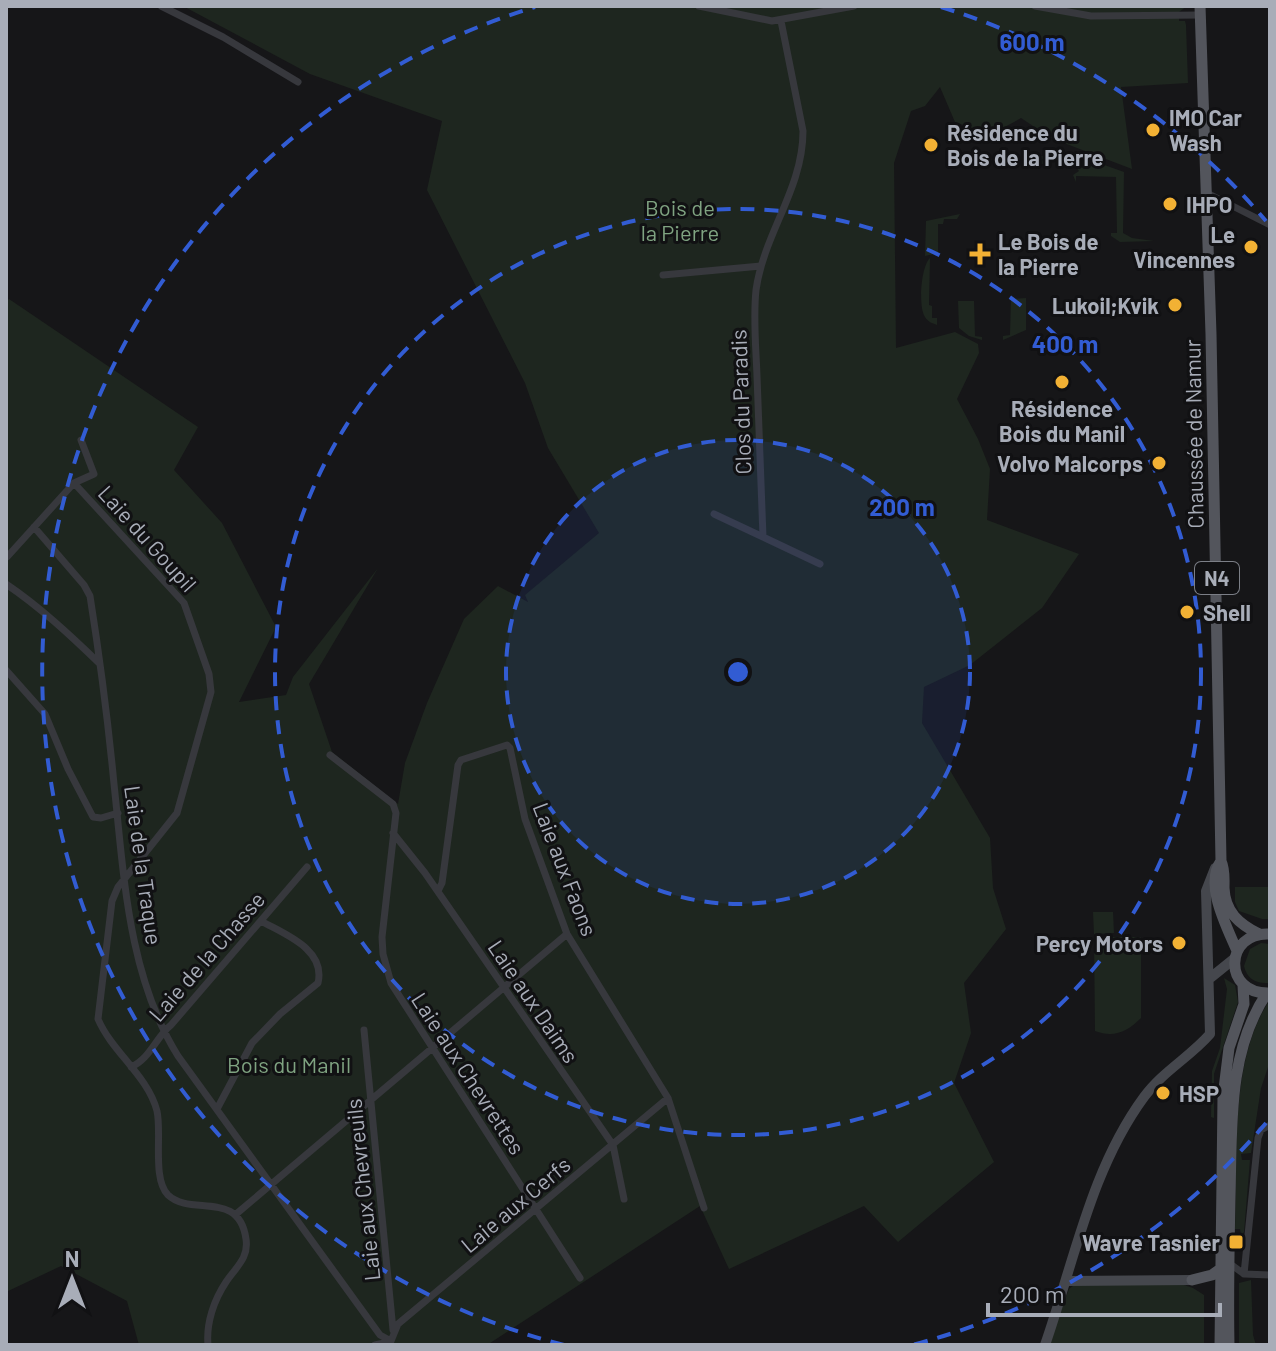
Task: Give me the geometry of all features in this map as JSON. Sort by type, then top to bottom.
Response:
[{"type":"main road","name":"Chaussée de Namur","points":[[1200,10],[1218,634],[1218,900],[1236,954],[1244,1004],[1229,1048],[1224,1080],[1224,1288],[1220,1345]]},
{"type":"main road","name":"Chaussée de Namur","points":[[1218,865],[1224,868],[1225,897],[1231,913],[1241,924],[1265,934]]},
{"type":"main road","name":"Chaussée de Namur","points":[[1236,954],[1249,937],[1265,934]]},
{"type":"main road","name":"Chaussée de Namur","points":[[1224,1266],[1236,1074],[1246,1036],[1268,993],[1257,993],[1241,982]]},
{"type":"main road","points":[[1192,1280],[1208,1276],[1224,1266]]},
{"type":"main road","points":[[1192,1280],[1224,1288]]},
{"type":"main road","name":"Chaussée de Namur","points":[[1224,1288],[1229,1345]]},
{"type":"street","points":[[161,6],[223,37],[298,82]]},
{"type":"street","points":[[699,6],[755,19],[781,21],[854,6]]},
{"type":"street","points":[[1035,6],[1091,16],[1200,10]]},
{"type":"street","name":"Clos du Paradis","points":[[763,537],[755,310],[761,266],[771,234],[793,189],[801,165],[803,145],[803,131],[781,21]]},
{"type":"street","points":[[1207,193],[1270,225]]},
{"type":"street","points":[[663,275],[761,266]]},
{"type":"street","points":[[7,557],[74,483],[94,474],[81,440]]},
{"type":"street","name":"Laie du Goupil","points":[[74,483],[184,603],[209,674],[211,692],[177,813],[124,882]]},
{"type":"street","points":[[714,514],[820,564]]},
{"type":"street","name":"Laie de la Traque","points":[[34,527],[90,596],[124,882],[138,956],[163,1031],[380,1335],[392,1343]]},
{"type":"street","points":[[6,584],[50,620],[65,628],[99,663]]},
{"type":"street","points":[[6,670],[45,714],[93,817],[118,813]]},
{"type":"street","name":"Laie aux Faons","points":[[438,891],[444,874],[458,765],[461,760],[507,745],[525,819],[567,934],[668,1098],[704,1208]]},
{"type":"street","points":[[330,755],[393,804],[396,813],[393,833]]},
{"type":"street","name":"Laie aux Daims","points":[[393,833],[438,891],[613,1145],[624,1199]]},
{"type":"street","name":"Laie aux Chevrettes","points":[[393,833],[382,937],[385,966],[395,992],[580,1278]]},
{"type":"street","points":[[1045,1345],[1091,1199],[1128,1119],[1146,1093],[1210,1034],[1206,891],[1218,865]]},
{"type":"street","name":"Laie de la Chasse","points":[[131,1067],[150,1051],[163,1031],[307,867]]},
{"type":"street","points":[[124,882],[118,887],[112,901],[98,1019],[156,1107],[161,1178],[165,1191],[179,1201],[213,1205],[235,1215],[245,1232],[246,1251],[213,1310],[208,1345]]},
{"type":"street","points":[[217,1109],[252,1043],[280,1014],[318,983],[320,977],[315,959],[303,945],[261,921]]},
{"type":"street","points":[[235,1215],[567,934]]},
{"type":"street","points":[[1209,979],[1236,954]]},
{"type":"street","points":[[1209,979],[1220,976],[1241,982]]},
{"type":"street","name":"Laie aux Chevreuils","points":[[364,1030],[394,1324],[392,1343]]},
{"type":"street","name":"Laie aux Cerfs","points":[[392,1343],[398,1324],[668,1098]]},
{"type":"street","points":[[1224,1288],[1244,1274],[1258,1138],[1261,1130],[1270,1125]]},
{"type":"street","points":[[1224,1266],[1244,1274],[1270,1275]]},
{"type":"street","points":[[1067,1281],[1192,1280]]},
{"type":"street","points":[[375,1345],[392,1343]]},
{"type":"green space","points":[[183,6],[1187,6],[1179,12],[1179,21],[1185,21],[1186,25],[1188,83],[1121,87],[1132,169],[1051,138],[1021,118],[996,130],[955,122],[940,87],[925,106],[911,111],[894,163],[896,348],[955,332],[978,344],[979,353],[957,399],[990,469],[987,520],[1079,554],[1042,608],[970,665],[924,687],[922,723],[990,838],[993,888],[1006,929],[964,983],[971,1033],[954,1083],[994,1162],[898,1242],[864,1206],[729,1269],[700,1206],[487,1345],[139,1345],[127,1301],[61,1266],[6,1292],[6,302],[9,299],[198,427],[174,470],[222,523],[276,627],[239,702],[286,695],[293,677],[378,568],[309,684],[332,752],[398,804],[405,763],[464,619],[498,586],[528,602],[525,595],[599,533],[548,448],[525,383],[427,190],[442,121],[310,74]]},
{"type":"green space","points":[[1068,152],[1124,172],[1123,233],[1132,238],[1154,241],[1120,242],[1111,236],[1111,233],[1117,233],[1116,177],[1076,176],[1076,182],[1073,175],[1079,171],[1074,164],[1069,167],[1060,159],[1042,159],[1044,164],[1038,164],[1038,156],[1062,156],[1062,153]]},
{"type":"green space","points":[[960,214],[957,219],[944,219],[943,224],[938,224],[938,253],[925,256],[926,221]]},
{"type":"green space","points":[[930,258],[929,305],[932,306],[932,318],[937,318],[937,325],[926,319],[921,296]]},
{"type":"green space","points":[[1026,298],[1026,330],[1003,340],[1003,336],[1010,335],[1011,299]]},
{"type":"green space","points":[[958,301],[974,301],[975,336],[982,337],[982,340],[969,336],[959,328]]},
{"type":"green space","points":[[1235,887],[1270,887],[1270,919],[1239,911],[1235,902]]},
{"type":"green space","points":[[1093,912],[1113,912],[1114,933],[1094,934]]},
{"type":"green space","points":[[1094,937],[1141,937],[1141,1018],[1120,1032],[1108,1034],[1095,1031]]},
{"type":"green space","points":[[1261,943],[1270,944],[1269,983],[1253,980],[1244,966],[1250,949]]},
{"type":"green space","points":[[1224,978],[1235,985],[1238,1002],[1214,1074],[1214,1118],[1211,1117],[1212,1071],[1220,1048],[1227,989]]},
{"type":"green space","points":[[1270,1000],[1270,1061],[1261,1088],[1251,1153],[1241,1154],[1242,1160],[1250,1160],[1244,1232],[1241,1236],[1240,1229],[1235,1229],[1238,1110],[1248,1051],[1257,1024]]},
{"type":"green space","points":[[1251,1280],[1256,1345],[1239,1345],[1239,1283]]},
{"type":"green space","points":[[1181,1284],[1204,1295],[1204,1345],[1048,1345],[1069,1289],[1074,1285]]},
{"type":"place","name":"IMO Car Wash","points":[[1153,130]]},
{"type":"place","name":"Résidence du Bois de la Pierre","points":[[931,145]]},
{"type":"place","name":"IHPO","points":[[1170,204]]},
{"type":"place","name":"Le Vincennes","points":[[1251,247]]},
{"type":"place","name":"Le Bois de la Pierre","points":[[980,254]]},
{"type":"place","name":"Lukoil;Kvik","points":[[1175,305]]},
{"type":"place","name":"Résidence Bois du Manil","points":[[1062,382]]},
{"type":"place","name":"Volvo Malcorps","points":[[1159,463]]},
{"type":"place","name":"Shell","points":[[1187,612]]},
{"type":"place","name":"Percy Motors","points":[[1179,943]]},
{"type":"place","name":"HSP","points":[[1163,1093]]},
{"type":"place","name":"Wavre Tasnier","points":[[1236,1242]]},
{"type":"park label","name":"Bois de la Pierre","points":[[680,220]]},
{"type":"park label","name":"Bois du Manil","points":[[289,1064]]}]
